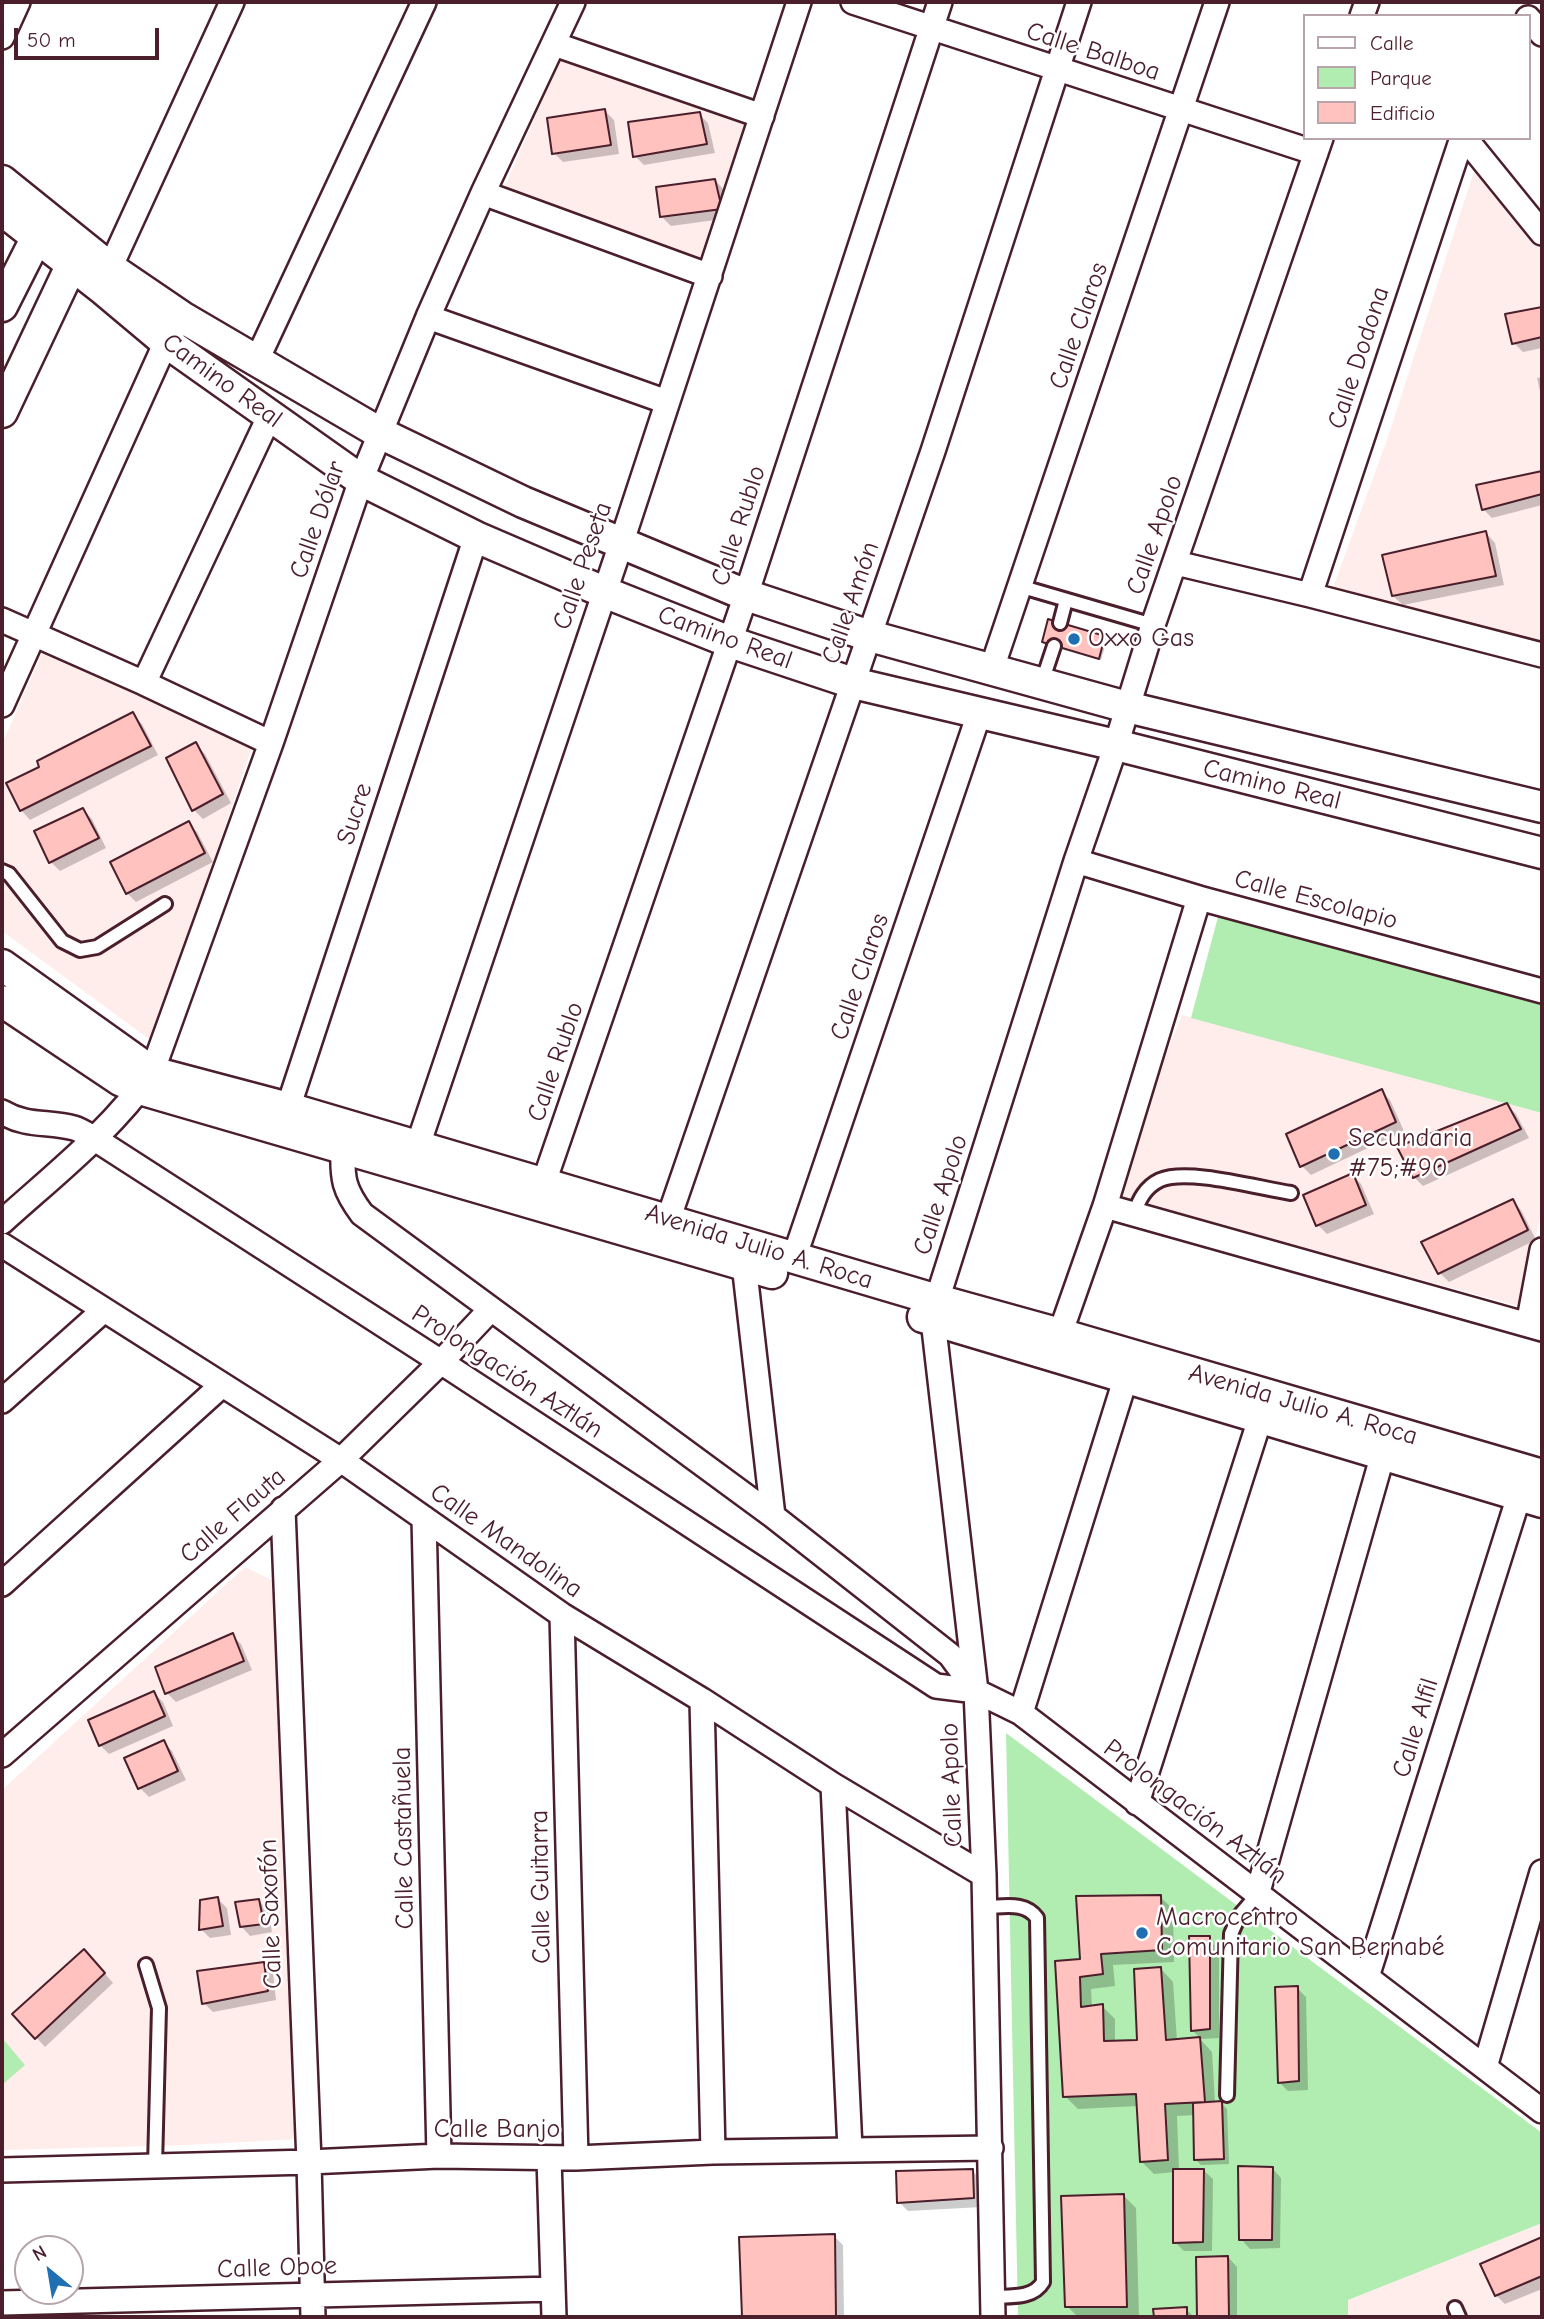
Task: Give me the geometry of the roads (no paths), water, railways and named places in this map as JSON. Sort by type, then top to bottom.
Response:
[{"type":"street","points":[[2,37],[18,2]]},
{"type":"street","points":[[110,268],[232,2]]},
{"type":"street","points":[[256,362],[424,2]]},
{"type":"street","name":"Calle Dólar","points":[[146,1081],[271,743],[361,480],[428,317],[573,2]]},
{"type":"street","name":"Calle Peseta","points":[[416,1148],[621,544],[799,2]]},
{"type":"street","name":"Calle Balboa","points":[[853,2],[1182,111],[1318,146]]},
{"type":"street","name":"Calle Rublo","points":[[543,1185],[746,595],[940,2]]},
{"type":"street","name":"Calle Amón","points":[[668,1220],[938,438],[1079,2]]},
{"type":"street","name":"Calle Claros","points":[[992,668],[1217,2]]},
{"type":"street","points":[[1530,20],[1542,34]]},
{"type":"street","points":[[554,44],[762,116]]},
{"type":"street","name":"Calle Dodona","points":[[1310,595],[1462,140]]},
{"type":"street","points":[[1465,140],[1542,233]]},
{"type":"street","name":"Calle Apolo","points":[[993,2307],[985,1907],[976,1691],[935,1310],[1153,625],[1318,146]]},
{"type":"street","name":"Camino Real","points":[[2,181],[41,228]]},
{"type":"street","points":[[483,194],[710,276]]},
{"type":"street","name":"Camino Real","points":[[2,210],[41,228],[174,330],[256,362],[380,433],[523,502],[746,595],[870,636],[1127,707],[1542,807]]},
{"type":"street","points":[[2,306],[41,228]]},
{"type":"street","points":[[2,412],[78,255]]},
{"type":"street","name":"Camino Real","points":[[78,255],[110,268],[174,330],[270,415],[361,480],[476,537],[604,592],[730,642],[853,683],[1116,745],[1542,853]]},
{"type":"street","points":[[428,317],[667,402]]},
{"type":"street","points":[[2,705],[174,330]]},
{"type":"street","points":[[144,683],[270,415]]},
{"type":"street","name":"Sucre","points":[[288,1108],[476,537]]},
{"type":"street","points":[[1176,563],[1542,655]]},
{"type":"street","points":[[2,620],[271,743]]},
{"type":"street","name":"Calle Claros","points":[[793,1258],[979,714]]},
{"type":"street","name":"Calle Escolapio","points":[[1076,862],[1542,991]]},
{"type":"street","points":[[1060,1334],[1105,1206],[1199,898]]},
{"type":"street","name":"Avenida Julio A. Roca","points":[[2,965],[146,1081],[343,1150],[744,1264],[935,1310],[1060,1334],[1542,1475]]},
{"type":"street","name":"Avenida Julio A. Roca","points":[[2,1000],[120,1080],[146,1081],[288,1108],[416,1148],[668,1220],[793,1258],[1126,1377],[1530,1499]]},
{"type":"street","points":[[2,1222],[95,1139],[146,1081]]},
{"type":"street","name":"Prolongación Aztlán","points":[[2,1112],[16,1120],[32,1124],[76,1128],[95,1139],[936,1686],[976,1691],[1021,1713],[1542,2111]]},
{"type":"street","name":"Prolongación Aztlán","points":[[343,1150],[344,1187],[362,1214],[773,1516],[950,1655],[976,1691]]},
{"type":"street","points":[[1105,1206],[1535,1327],[1542,1250]]},
{"type":"street","name":"Calle Mandolina","points":[[2,1245],[341,1460],[562,1615],[984,1875]]},
{"type":"street","points":[[744,1264],[773,1516]]},
{"type":"street","name":"Calle Flauta","points":[[2,1755],[341,1460],[491,1309]]},
{"type":"street","points":[[2,1401],[104,1310]]},
{"type":"street","points":[[1021,1713],[1126,1377]]},
{"type":"street","points":[[2,1584],[221,1386]]},
{"type":"street","points":[[1137,1802],[1260,1419]]},
{"type":"street","points":[[1257,1895],[1384,1454]]},
{"type":"street","name":"Calle Alfil","points":[[1367,1977],[1530,1499]]},
{"type":"street","name":"Calle Saxofón","points":[[284,1509],[312,2306]]},
{"type":"street","name":"Calle Castañuela","points":[[424,1518],[439,2156]]},
{"type":"street","name":"Calle Guitarra","points":[[562,1615],[576,2158]]},
{"type":"street","points":[[702,1700],[713,2152]]},
{"type":"street","points":[[834,1784],[850,2149]]},
{"type":"street","points":[[1485,2067],[1542,1872]]},
{"type":"street","name":"Calle Banjo","points":[[2,2171],[439,2156],[576,2158],[713,2152],[991,2148]]},
{"type":"street","points":[[550,2158],[554,2317]]},
{"type":"street","name":"Calle Oboe","points":[[2,2303],[312,2306],[553,2289]]},
{"type":"lane","points":[[1019,586],[1153,625]]},
{"type":"lane","points":[[1060,623],[1066,600]]},
{"type":"lane","points":[[1042,682],[1054,646]]},
{"type":"lane","points":[[2,871],[9,874],[62,941],[80,950],[97,947],[165,904]]},
{"type":"lane","points":[[1134,1214],[1142,1194],[1159,1181],[1186,1175],[1291,1193]]},
{"type":"lane","points":[[1227,2095],[1231,1934],[1238,1916],[1257,1895]]},
{"type":"lane","points":[[985,1907],[1022,1906],[1030,1909],[1037,1918],[1043,2282],[1040,2288],[1030,2294],[993,2307]]},
{"type":"lane","points":[[146,1965],[159,2008],[155,2166]]},
{"type":"place","name":"Oxxo Gas","points":[[1074,639]]},
{"type":"place","name":"Secundaria #75;#90","points":[[1334,1154]]},
{"type":"place","name":"Macrocentro Comunitario San Bernabé","points":[[1142,1933]]}]
